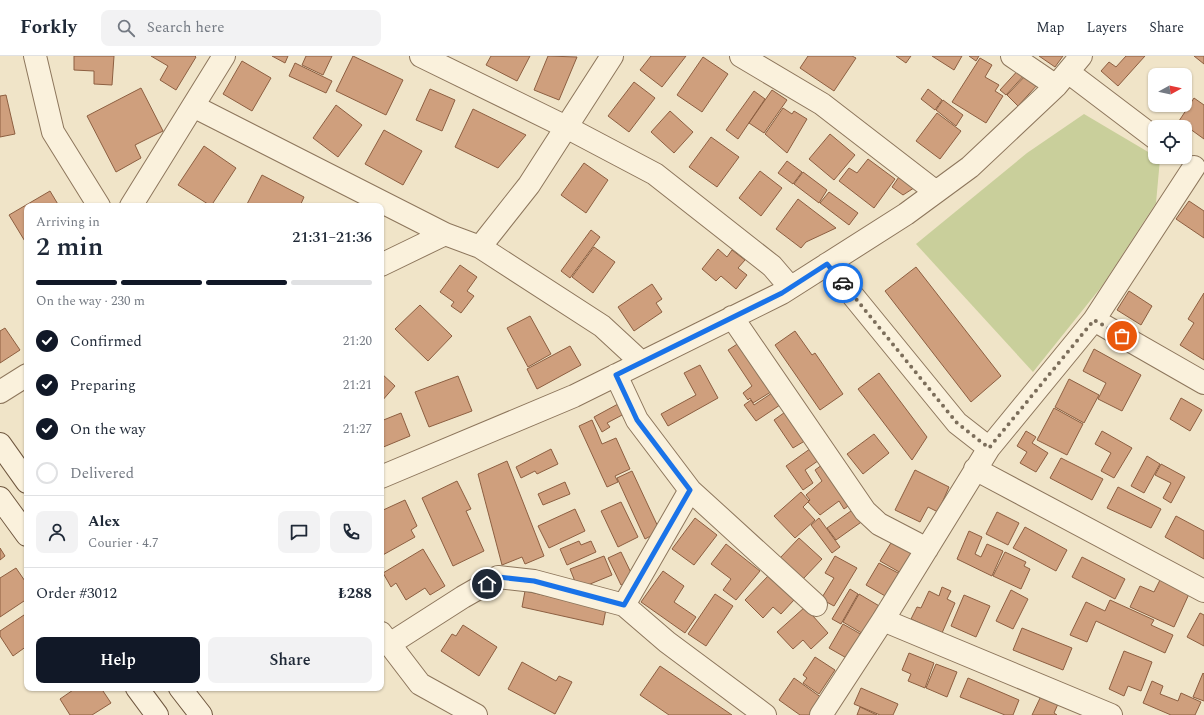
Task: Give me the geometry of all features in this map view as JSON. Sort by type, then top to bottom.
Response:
[{"type":"street","points":[[35,56],[54,132],[97,203]]},
{"type":"street","points":[[132,203],[224,56]]},
{"type":"street","points":[[421,56],[566,127],[655,174],[772,266],[790,288]]},
{"type":"street","points":[[480,247],[529,185],[612,56]]},
{"type":"street","points":[[741,56],[822,104],[936,192]]},
{"type":"street","points":[[1012,56],[1068,71],[1148,133]]},
{"type":"street","points":[[384,475],[574,396],[790,288],[906,214],[970,167],[1068,71]]},
{"type":"street","points":[[193,106],[445,234],[480,247],[602,326],[642,362]]},
{"type":"street","points":[[820,715],[883,620],[989,448],[1094,320],[1193,166]]},
{"type":"street","points":[[384,264],[445,234]]},
{"type":"street","points":[[827,264],[957,423],[989,448]]},
{"type":"street","points":[[732,318],[865,511],[879,524],[927,549]]},
{"type":"street","points":[[1094,320],[1204,383]]},
{"type":"street","points":[[616,375],[637,420],[690,490],[816,605]]},
{"type":"street","points":[[0,392],[24,377]]},
{"type":"street","points":[[0,444],[24,478]]},
{"type":"street","points":[[975,469],[1204,591]]},
{"type":"street","points":[[624,605],[690,490]]},
{"type":"street","points":[[0,498],[24,531]]},
{"type":"street","points":[[476,715],[420,684],[385,639],[498,577],[534,581],[624,605],[667,642],[765,715]]},
{"type":"street","points":[[883,620],[1111,715]]},
{"type":"street","points":[[139,691],[157,715]]},
{"type":"street","points":[[182,691],[201,715]]},
{"type":"green space","points":[[1084,114],[1148,152],[1148,164],[1160,164],[1156,203],[1102,286],[1033,372],[916,244],[1027,153]]},
{"type":"building","points":[[74,56],[114,56],[112,85],[94,84],[94,71],[74,70]]},
{"type":"building","points":[[151,56],[196,57],[176,90],[160,80],[168,66]]},
{"type":"building","points":[[272,56],[288,56],[285,63]]},
{"type":"building","points":[[306,56],[332,56],[323,75],[302,65]]},
{"type":"building","points":[[353,56],[403,80],[386,115],[336,91]]},
{"type":"building","points":[[491,56],[530,56],[517,81],[486,65]]},
{"type":"building","points":[[548,56],[577,57],[559,100],[534,90]]},
{"type":"building","points":[[651,56],[686,56],[662,87],[640,70]]},
{"type":"building","points":[[808,56],[852,56],[856,58],[834,91],[800,68]]},
{"type":"building","points":[[896,56],[911,56],[906,63]]},
{"type":"building","points":[[932,56],[962,56],[954,70]]},
{"type":"building","points":[[969,56],[979,56],[976,61]]},
{"type":"building","points":[[1039,56],[1063,56],[1055,67]]},
{"type":"building","points":[[1126,56],[1145,56],[1118,86],[1101,71],[1109,62],[1116,67]]},
{"type":"building","points":[[1194,56],[1204,56],[1204,64]]},
{"type":"building","points":[[703,57],[728,74],[702,112],[677,95]]},
{"type":"building","points":[[980,58],[992,65],[985,77],[999,85],[995,91],[1003,96],[986,123],[952,102]]},
{"type":"building","points":[[242,61],[271,78],[252,111],[223,94]]},
{"type":"building","points":[[295,63],[332,81],[326,93],[289,76]]},
{"type":"building","points":[[1021,67],[1027,72],[1006,95],[1000,90]]},
{"type":"building","points":[[1028,73],[1039,83],[1018,106],[1007,95]]},
{"type":"building","points":[[634,82],[655,98],[629,132],[608,116]]},
{"type":"building","points":[[141,88],[163,131],[135,145],[141,158],[116,172],[87,116]]},
{"type":"building","points":[[430,89],[455,100],[442,131],[416,120]]},
{"type":"building","points":[[928,89],[942,100],[935,110],[921,99]]},
{"type":"building","points":[[772,90],[787,100],[764,133],[749,123]]},
{"type":"building","points":[[754,91],[765,99],[738,139],[726,130]]},
{"type":"building","points":[[6,95],[15,134],[0,137],[0,96]]},
{"type":"building","points":[[1194,98],[1204,105],[1204,139],[1192,130],[1192,120],[1180,120],[1185,112],[1192,112],[1192,101]]},
{"type":"building","points":[[943,100],[963,115],[956,126],[936,110]]},
{"type":"building","points":[[336,105],[362,125],[338,157],[313,138]]},
{"type":"building","points":[[783,108],[792,114],[794,111],[807,119],[787,153],[765,134]]},
{"type":"building","points":[[473,109],[526,135],[498,168],[455,147]]},
{"type":"building","points":[[670,111],[693,132],[674,153],[651,132]]},
{"type":"building","points":[[937,113],[961,131],[940,159],[916,141]]},
{"type":"building","points":[[384,130],[422,151],[403,185],[365,164]]},
{"type":"building","points":[[830,134],[855,155],[834,180],[809,159]]},
{"type":"building","points":[[711,137],[739,157],[717,187],[689,167]]},
{"type":"building","points":[[204,146],[236,168],[213,203],[206,203],[178,185]]},
{"type":"building","points":[[868,159],[895,179],[874,208],[839,181],[849,168],[857,173]]},
{"type":"building","points":[[787,161],[802,172],[793,184],[778,173]]},
{"type":"building","points":[[584,163],[608,180],[586,213],[561,195]]},
{"type":"building","points":[[760,171],[782,188],[761,216],[739,198]]},
{"type":"building","points":[[803,172],[827,190],[819,203],[794,184]]},
{"type":"building","points":[[901,174],[917,186],[903,195],[892,187]]},
{"type":"building","points":[[262,175],[304,197],[301,203],[248,203]]},
{"type":"building","points":[[50,191],[57,203],[30,203]]},
{"type":"building","points":[[829,192],[858,213],[849,225],[820,203]]},
{"type":"building","points":[[798,199],[836,228],[806,242],[801,248],[776,229]]},
{"type":"building","points":[[1189,201],[1204,211],[1204,238],[1176,219]]},
{"type":"building","points":[[24,206],[24,240],[9,215]]},
{"type":"building","points":[[591,230],[600,237],[570,278],[561,271]]},
{"type":"building","points":[[594,247],[615,262],[593,293],[572,277]]},
{"type":"building","points":[[718,249],[727,257],[732,250],[745,260],[738,268],[747,275],[736,289],[721,276],[716,281],[702,269]]},
{"type":"building","points":[[460,265],[477,277],[467,291],[474,296],[461,313],[451,306],[454,302],[440,292]]},
{"type":"building","points":[[916,267],[1001,376],[971,402],[885,291]]},
{"type":"building","points":[[652,284],[662,299],[656,303],[662,312],[634,331],[618,307]]},
{"type":"building","points":[[1129,291],[1152,306],[1141,325],[1117,310]]},
{"type":"building","points":[[1204,293],[1204,360],[1180,345],[1194,323],[1188,319]]},
{"type":"building","points":[[420,305],[452,336],[428,361],[395,329]]},
{"type":"building","points":[[530,316],[551,354],[528,367],[507,328]]},
{"type":"building","points":[[5,328],[20,350],[0,363],[0,331]]},
{"type":"building","points":[[795,331],[812,355],[815,353],[843,394],[820,410],[775,345]]},
{"type":"building","points":[[742,341],[774,390],[753,403],[750,398],[748,400],[743,393],[752,386],[728,350]]},
{"type":"building","points":[[570,346],[581,365],[537,389],[527,369]]},
{"type":"building","points":[[1094,349],[1141,375],[1122,411],[1098,399],[1106,383],[1083,371]]},
{"type":"building","points":[[700,365],[718,398],[668,426],[661,414],[696,395],[684,373]]},
{"type":"building","points":[[879,373],[927,437],[912,460],[858,389]]},
{"type":"building","points":[[384,376],[395,386],[384,399]]},
{"type":"building","points":[[458,376],[472,411],[429,427],[415,392]]},
{"type":"building","points":[[1069,379],[1099,395],[1084,423],[1055,407]]},
{"type":"building","points":[[775,391],[783,403],[756,421],[744,405],[751,400],[754,405]]},
{"type":"building","points":[[1181,398],[1202,410],[1190,431],[1170,419]]},
{"type":"building","points":[[618,404],[624,414],[607,423],[610,427],[602,432],[594,417]]},
{"type":"building","points":[[1054,408],[1083,424],[1067,455],[1037,440]]},
{"type":"building","points":[[788,410],[808,439],[793,448],[774,420]]},
{"type":"building","points":[[401,413],[410,436],[384,447],[384,420]]},
{"type":"building","points":[[592,420],[602,444],[616,438],[630,469],[615,476],[618,482],[607,487],[579,426]]},
{"type":"building","points":[[1026,431],[1036,437],[1032,443],[1048,453],[1036,472],[1020,463],[1027,452],[1017,446]]},
{"type":"building","points":[[1102,431],[1132,448],[1114,478],[1101,471],[1111,453],[1095,444]]},
{"type":"building","points":[[874,434],[889,453],[863,474],[847,454]]},
{"type":"building","points":[[814,446],[822,458],[805,470],[813,483],[803,490],[786,466]]},
{"type":"building","points":[[551,449],[558,464],[537,474],[535,471],[521,478],[516,467]]},
{"type":"building","points":[[1147,456],[1160,464],[1144,493],[1131,486]]},
{"type":"building","points":[[1061,458],[1103,479],[1092,500],[1050,478]]},
{"type":"building","points":[[507,461],[544,556],[525,564],[522,557],[502,565],[478,474]]},
{"type":"building","points":[[826,462],[855,501],[844,509],[839,501],[820,515],[808,502],[810,500],[806,495],[822,481],[815,470]]},
{"type":"building","points":[[1161,464],[1185,477],[1171,503],[1163,498],[1171,483],[1155,475]]},
{"type":"building","points":[[915,470],[949,487],[938,512],[928,507],[920,522],[895,510]]},
{"type":"building","points":[[632,471],[660,531],[645,539],[617,478]]},
{"type":"building","points":[[457,481],[471,509],[466,511],[484,551],[453,566],[422,498]]},
{"type":"building","points":[[565,482],[570,494],[543,505],[538,494]]},
{"type":"building","points":[[1118,487],[1161,509],[1151,528],[1107,508]]},
{"type":"building","points":[[801,492],[809,501],[803,507],[815,520],[795,538],[774,516]]},
{"type":"building","points":[[405,500],[417,526],[411,530],[415,537],[384,554],[384,510]]},
{"type":"building","points":[[621,502],[638,537],[618,547],[601,511]]},
{"type":"building","points":[[858,506],[867,518],[836,540],[827,528]]},
{"type":"building","points":[[575,509],[585,531],[549,548],[538,526]]},
{"type":"building","points":[[997,512],[1019,523],[1008,545],[986,534]]},
{"type":"building","points":[[1176,516],[1204,531],[1204,559],[1165,537]]},
{"type":"building","points":[[695,518],[717,535],[694,565],[672,549]]},
{"type":"building","points":[[819,518],[840,547],[832,553],[811,525]]},
{"type":"building","points":[[1025,527],[1067,550],[1056,571],[1013,548]]},
{"type":"building","points":[[969,531],[982,537],[975,554],[981,557],[987,544],[1003,551],[992,576],[957,559]]},
{"type":"building","points":[[799,538],[822,559],[803,579],[780,558]]},
{"type":"building","points":[[894,538],[914,550],[901,573],[880,561]]},
{"type":"building","points":[[579,541],[581,545],[591,541],[596,552],[567,565],[560,549]]},
{"type":"building","points":[[726,544],[760,571],[736,600],[723,590],[731,579],[711,564]]},
{"type":"building","points":[[0,548],[5,556],[0,560]]},
{"type":"building","points":[[423,549],[445,586],[430,595],[425,588],[406,600],[396,583],[391,587],[384,572]]},
{"type":"building","points":[[621,552],[634,579],[621,585],[608,558]]},
{"type":"building","points":[[1005,552],[1026,562],[1024,566],[1030,569],[1021,589],[993,576]]},
{"type":"building","points":[[604,556],[612,575],[578,589],[570,569]]},
{"type":"building","points":[[835,556],[857,568],[834,606],[821,599],[834,578],[825,573]]},
{"type":"building","points":[[1082,557],[1125,579],[1115,599],[1072,577]]},
{"type":"building","points":[[879,563],[900,574],[887,597],[866,585]]},
{"type":"building","points":[[16,568],[24,580],[24,601],[0,617],[0,578]]},
{"type":"building","points":[[663,571],[684,586],[674,602],[696,617],[685,633],[641,602]]},
{"type":"building","points":[[769,575],[794,600],[781,614],[773,607],[763,618],[745,600]]},
{"type":"building","points":[[1160,580],[1189,594],[1174,627],[1130,607],[1140,586],[1154,592]]},
{"type":"building","points":[[942,587],[951,591],[947,599],[955,603],[942,633],[911,619],[917,607],[921,608],[929,591],[939,596]]},
{"type":"building","points":[[850,589],[858,594],[841,624],[832,619]]},
{"type":"building","points":[[1011,590],[1028,599],[1013,629],[996,621]]},
{"type":"building","points":[[525,591],[606,609],[603,625],[522,607]]},
{"type":"building","points":[[715,594],[733,606],[706,646],[688,634]]},
{"type":"building","points":[[859,594],[881,607],[865,635],[843,622]]},
{"type":"building","points":[[964,595],[990,606],[976,637],[951,626]]},
{"type":"building","points":[[1110,600],[1154,620],[1151,625],[1173,635],[1165,653],[1096,621],[1087,642],[1070,635],[1086,602],[1105,611]]},
{"type":"building","points":[[805,607],[828,633],[811,649],[803,640],[793,649],[777,632]]},
{"type":"building","points":[[1200,613],[1204,615],[1204,646],[1187,637]]},
{"type":"building","points":[[24,615],[24,648],[13,656],[0,636],[0,631]]},
{"type":"building","points":[[843,624],[864,636],[850,660],[829,648]]},
{"type":"building","points":[[463,625],[497,647],[479,676],[441,651],[452,634],[456,636]]},
{"type":"building","points":[[1022,628],[1072,648],[1063,670],[1013,650]]},
{"type":"building","points":[[1124,651],[1152,662],[1141,691],[1128,686],[1124,696],[1109,689]]},
{"type":"building","points":[[909,653],[934,663],[925,688],[908,681],[911,674],[902,670]]},
{"type":"building","points":[[815,657],[835,670],[819,694],[803,683],[807,678],[803,675]]},
{"type":"building","points":[[522,662],[556,681],[559,676],[572,682],[555,714],[508,689]]},
{"type":"building","points":[[936,664],[957,672],[947,697],[926,688]]},
{"type":"building","points":[[660,666],[732,715],[669,715],[640,695]]},
{"type":"building","points":[[1203,673],[1204,674],[1204,701],[1193,697]]},
{"type":"building","points":[[794,678],[822,698],[810,715],[800,715],[779,700]]},
{"type":"building","points":[[968,678],[1019,700],[1013,715],[1005,715],[960,697]]},
{"type":"building","points":[[1152,681],[1163,686],[1160,694],[1178,701],[1181,693],[1201,702],[1195,715],[1171,715],[1143,703]]},
{"type":"building","points":[[861,688],[898,704],[893,715],[880,715],[854,704]]},
{"type":"building","points":[[72,691],[103,691],[111,703],[92,715],[70,715],[60,699]]},
{"type":"building","points":[[1041,696],[1058,704],[1054,713],[1057,715],[1032,715]]},
{"type":"building","points":[[860,707],[877,715],[857,715]]},
{"type":"way so far","points":[[843,283],[957,423],[989,448],[1094,320],[1122,336]]},
{"type":"route","points":[[487,584],[498,577],[534,581],[624,605],[690,490],[637,420],[616,375],[782,293],[827,264],[843,283]]}]
